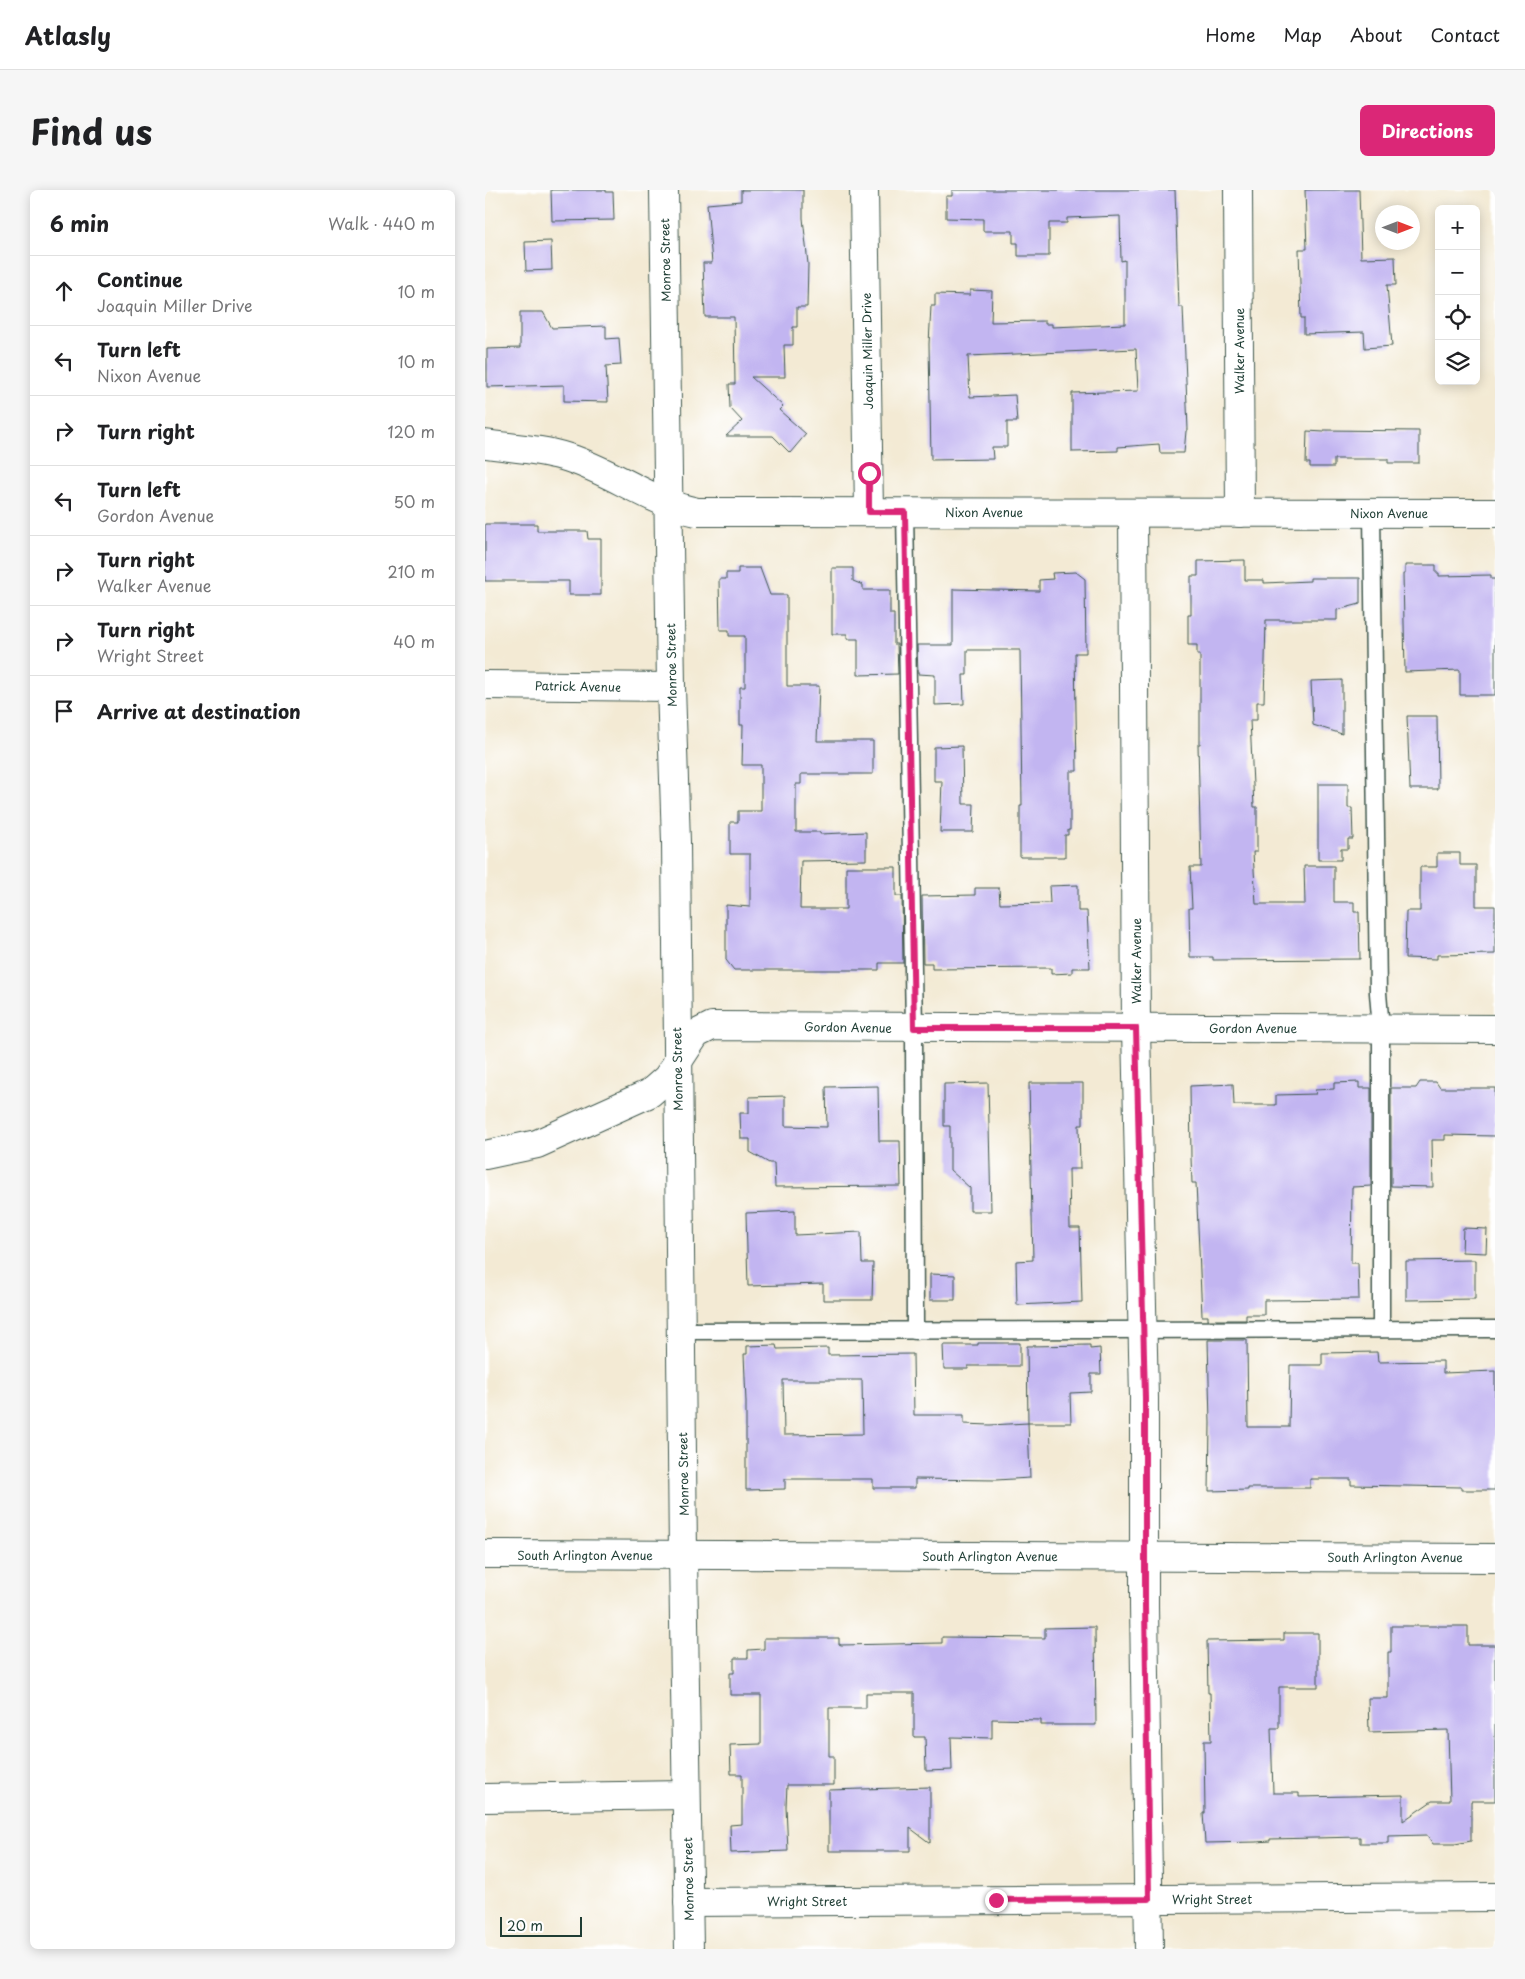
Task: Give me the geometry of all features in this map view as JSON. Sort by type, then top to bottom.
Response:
[{"type":"street","name":"Monroe Street","points":[[664,190],[671,687],[676,842],[677,1065],[689,1949]]},
{"type":"street","name":"Joaquin Miller Drive","points":[[865,190],[869,512]]},
{"type":"street","name":"Walker Avenue","points":[[1238,190],[1240,513]]},
{"type":"street","name":"Nixon Avenue","points":[[485,444],[569,458],[615,477],[669,504],[697,512],[1495,513]]},
{"type":"street","name":"Walker Avenue","points":[[1133,513],[1136,1028],[1143,1330],[1149,1949]]},
{"type":"street","name":"Patrick Avenue","points":[[485,685],[671,687]]},
{"type":"street","name":"Gordon Avenue","points":[[485,1155],[537,1144],[638,1100],[659,1086],[677,1065],[696,1034],[712,1026],[1495,1029]]},
{"type":"street","name":"South Arlington Avenue","points":[[485,1554],[1495,1558]]},
{"type":"street","points":[[485,1798],[686,1795]]},
{"type":"street","name":"Wright Street","points":[[688,1902],[1495,1897]]},
{"type":"lane","points":[[905,512],[914,1028],[915,1331]]},
{"type":"lane","points":[[1372,513],[1378,993],[1381,1029],[1381,1330]]},
{"type":"lane","points":[[681,1331],[1495,1329]]},
{"type":"building","points":[[551,190],[606,190],[606,192],[613,192],[614,220],[552,221]]},
{"type":"building","points":[[741,190],[803,190],[803,218],[808,264],[807,307],[797,307],[797,327],[793,327],[793,345],[784,345],[785,377],[751,377],[783,406],[779,410],[806,434],[790,453],[773,436],[726,436],[742,421],[730,408],[729,384],[735,384],[734,317],[705,317],[703,263],[712,263],[707,204],[741,201]]},
{"type":"building","points":[[952,190],[1175,190],[1179,307],[1183,307],[1188,430],[1186,431],[1184,453],[1160,453],[1159,444],[1118,447],[1118,451],[1072,452],[1072,393],[1138,391],[1136,349],[968,356],[970,397],[1015,395],[1017,422],[1007,422],[1007,447],[992,447],[993,459],[931,460],[929,344],[931,306],[935,306],[935,294],[970,295],[970,290],[992,291],[991,322],[1045,321],[1045,324],[1052,324],[1052,327],[1125,324],[1125,260],[1121,261],[1120,216],[1067,218],[1067,223],[1049,223],[1049,256],[1018,256],[1018,243],[1013,243],[1013,231],[983,231],[983,219],[946,218],[946,196],[952,196]]},
{"type":"building","points":[[1305,190],[1359,190],[1361,258],[1395,257],[1396,285],[1387,285],[1392,346],[1365,348],[1364,332],[1304,334],[1304,318],[1301,318],[1299,249],[1307,249]]},
{"type":"building","points":[[551,241],[552,270],[526,271],[525,242]]},
{"type":"building","points":[[520,312],[543,312],[552,328],[606,326],[606,339],[619,338],[621,365],[606,366],[608,402],[564,401],[564,385],[487,387],[487,349],[520,348]]},
{"type":"building","points":[[1324,430],[1419,431],[1419,463],[1388,463],[1388,459],[1334,459],[1334,467],[1310,467],[1310,463],[1306,463],[1307,431],[1324,432]]},
{"type":"building","points":[[485,524],[537,524],[537,531],[587,531],[588,539],[601,539],[601,595],[569,595],[569,581],[485,581]]},
{"type":"building","points":[[1245,560],[1245,580],[1264,580],[1264,583],[1310,581],[1310,578],[1360,578],[1360,604],[1337,610],[1337,620],[1266,620],[1264,702],[1257,702],[1257,720],[1250,720],[1254,807],[1257,807],[1257,852],[1253,852],[1256,904],[1305,904],[1304,866],[1334,866],[1334,902],[1354,902],[1354,912],[1359,912],[1360,959],[1213,960],[1213,957],[1190,957],[1189,908],[1192,908],[1190,867],[1201,867],[1198,744],[1200,744],[1200,654],[1197,654],[1197,645],[1188,645],[1188,615],[1191,615],[1191,576],[1198,576],[1198,561]]},
{"type":"building","points":[[1405,565],[1436,565],[1436,573],[1439,573],[1439,576],[1491,575],[1491,579],[1495,579],[1495,695],[1460,695],[1460,670],[1405,672],[1403,574],[1405,574]]},
{"type":"building","points":[[738,568],[760,568],[770,595],[787,595],[787,686],[819,686],[817,741],[873,741],[873,774],[801,774],[801,784],[796,784],[796,832],[820,832],[820,834],[866,832],[866,860],[801,861],[800,909],[846,909],[846,867],[896,867],[896,896],[902,896],[903,963],[879,963],[879,970],[734,970],[726,960],[726,905],[750,907],[750,854],[730,854],[730,822],[738,822],[738,811],[761,811],[761,765],[742,765],[743,725],[740,725],[740,687],[745,687],[745,636],[729,636],[729,630],[720,630],[719,579],[726,579],[726,573],[738,573]]},
{"type":"building","points":[[832,568],[853,568],[853,581],[863,585],[863,590],[890,590],[890,614],[894,614],[894,644],[897,644],[898,674],[858,675],[858,639],[847,639],[847,634],[832,634]]},
{"type":"building","points":[[1076,572],[1085,579],[1086,653],[1075,653],[1077,771],[1070,771],[1070,830],[1068,830],[1068,835],[1065,835],[1065,857],[1020,857],[1020,806],[1022,806],[1020,650],[967,650],[967,675],[963,675],[964,704],[935,705],[935,675],[918,674],[917,645],[953,645],[953,589],[1039,591],[1039,580],[1053,579],[1052,573]]},
{"type":"building","points":[[1342,680],[1342,734],[1313,725],[1311,681]]},
{"type":"building","points":[[1407,716],[1437,716],[1438,789],[1410,789]]},
{"type":"building","points":[[962,746],[963,804],[974,804],[973,832],[940,832],[942,781],[934,781],[934,747]]},
{"type":"building","points":[[1318,784],[1348,784],[1348,808],[1352,808],[1353,839],[1348,839],[1348,849],[1341,849],[1341,860],[1318,860]]},
{"type":"building","points":[[1437,853],[1460,853],[1460,865],[1476,865],[1476,906],[1495,906],[1495,954],[1437,955],[1437,959],[1405,958],[1406,911],[1420,911],[1420,867],[1437,867]]},
{"type":"building","points":[[1078,885],[1078,911],[1087,911],[1090,968],[1072,968],[1072,973],[1051,974],[1051,968],[932,969],[932,963],[923,963],[922,896],[975,895],[975,888],[999,888],[1000,904],[1050,903],[1049,886]]},
{"type":"building","points":[[1359,1082],[1359,1088],[1371,1088],[1371,1186],[1352,1187],[1351,1263],[1358,1263],[1359,1299],[1264,1300],[1264,1315],[1246,1315],[1246,1320],[1208,1320],[1208,1316],[1202,1316],[1196,1183],[1192,1183],[1190,1086],[1233,1084],[1234,1105],[1276,1105],[1276,1095],[1316,1094],[1315,1090],[1334,1089],[1334,1083]]},
{"type":"building","points":[[1420,1082],[1436,1082],[1440,1088],[1495,1088],[1495,1136],[1445,1135],[1445,1140],[1432,1140],[1433,1187],[1391,1186],[1391,1088],[1416,1088]]},
{"type":"building","points":[[988,1083],[991,1211],[970,1211],[970,1188],[950,1170],[950,1126],[944,1126],[944,1084]]},
{"type":"building","points":[[1029,1083],[1083,1083],[1083,1125],[1079,1125],[1080,1169],[1069,1169],[1070,1228],[1080,1228],[1082,1302],[1017,1305],[1016,1261],[1033,1260]]},
{"type":"building","points":[[878,1086],[879,1141],[900,1141],[901,1186],[775,1187],[774,1163],[769,1163],[750,1152],[750,1139],[741,1139],[740,1113],[749,1113],[749,1097],[785,1096],[785,1126],[827,1127],[826,1087]]},
{"type":"building","points":[[795,1211],[795,1235],[861,1232],[862,1263],[873,1263],[872,1300],[823,1300],[823,1284],[748,1286],[746,1213]]},
{"type":"building","points":[[1463,1228],[1487,1229],[1486,1253],[1462,1252]]},
{"type":"building","points":[[1475,1260],[1475,1299],[1406,1300],[1406,1261]]},
{"type":"building","points":[[930,1274],[955,1275],[955,1300],[930,1300]]},
{"type":"building","points":[[1208,1340],[1247,1340],[1248,1427],[1289,1427],[1290,1365],[1322,1365],[1322,1353],[1377,1352],[1378,1362],[1443,1361],[1443,1373],[1495,1371],[1495,1490],[1461,1490],[1461,1487],[1351,1485],[1351,1479],[1310,1479],[1310,1488],[1248,1488],[1248,1490],[1209,1491]]},
{"type":"building","points":[[978,1343],[1020,1343],[1020,1366],[968,1366],[968,1369],[944,1369],[943,1345],[978,1345]]},
{"type":"building","points":[[776,1345],[777,1349],[828,1348],[828,1355],[913,1354],[914,1415],[964,1415],[964,1424],[1028,1423],[1030,1478],[996,1480],[915,1479],[915,1488],[873,1488],[873,1479],[785,1479],[785,1489],[746,1490],[744,1354],[747,1354],[747,1346]],"holes":[[[783,1380],[862,1380],[863,1434],[784,1435]]]},
{"type":"building","points":[[1090,1345],[1090,1349],[1100,1348],[1101,1374],[1091,1374],[1091,1392],[1070,1393],[1071,1423],[1028,1423],[1027,1346]]},
{"type":"building","points":[[1391,1626],[1468,1626],[1468,1645],[1495,1645],[1495,1801],[1471,1801],[1471,1841],[1455,1844],[1433,1844],[1427,1835],[1388,1836],[1388,1843],[1360,1843],[1360,1837],[1205,1843],[1203,1813],[1205,1813],[1204,1741],[1211,1741],[1207,1641],[1284,1640],[1284,1633],[1318,1633],[1318,1687],[1279,1687],[1279,1728],[1271,1728],[1273,1793],[1299,1793],[1299,1797],[1403,1795],[1403,1821],[1432,1801],[1450,1801],[1448,1730],[1369,1732],[1368,1698],[1388,1698],[1388,1652],[1391,1652]]},
{"type":"building","points":[[1095,1627],[1096,1725],[1041,1725],[1041,1720],[992,1719],[992,1738],[951,1737],[952,1770],[926,1771],[925,1737],[914,1737],[914,1693],[866,1693],[866,1708],[829,1708],[829,1756],[834,1756],[834,1785],[787,1785],[788,1851],[731,1853],[730,1825],[742,1824],[742,1774],[731,1774],[730,1745],[761,1744],[761,1695],[730,1695],[730,1673],[734,1673],[734,1658],[748,1658],[748,1650],[764,1649],[764,1638],[839,1638],[839,1644],[841,1645],[942,1643],[942,1637],[1045,1638],[1045,1628]]},
{"type":"building","points":[[930,1787],[930,1843],[910,1828],[910,1851],[829,1851],[829,1790]]},
{"type":"route","points":[[869,473],[869,512],[905,512],[914,1028],[1136,1028],[1145,1398],[1145,1606],[1149,1899],[996,1900]]}]
